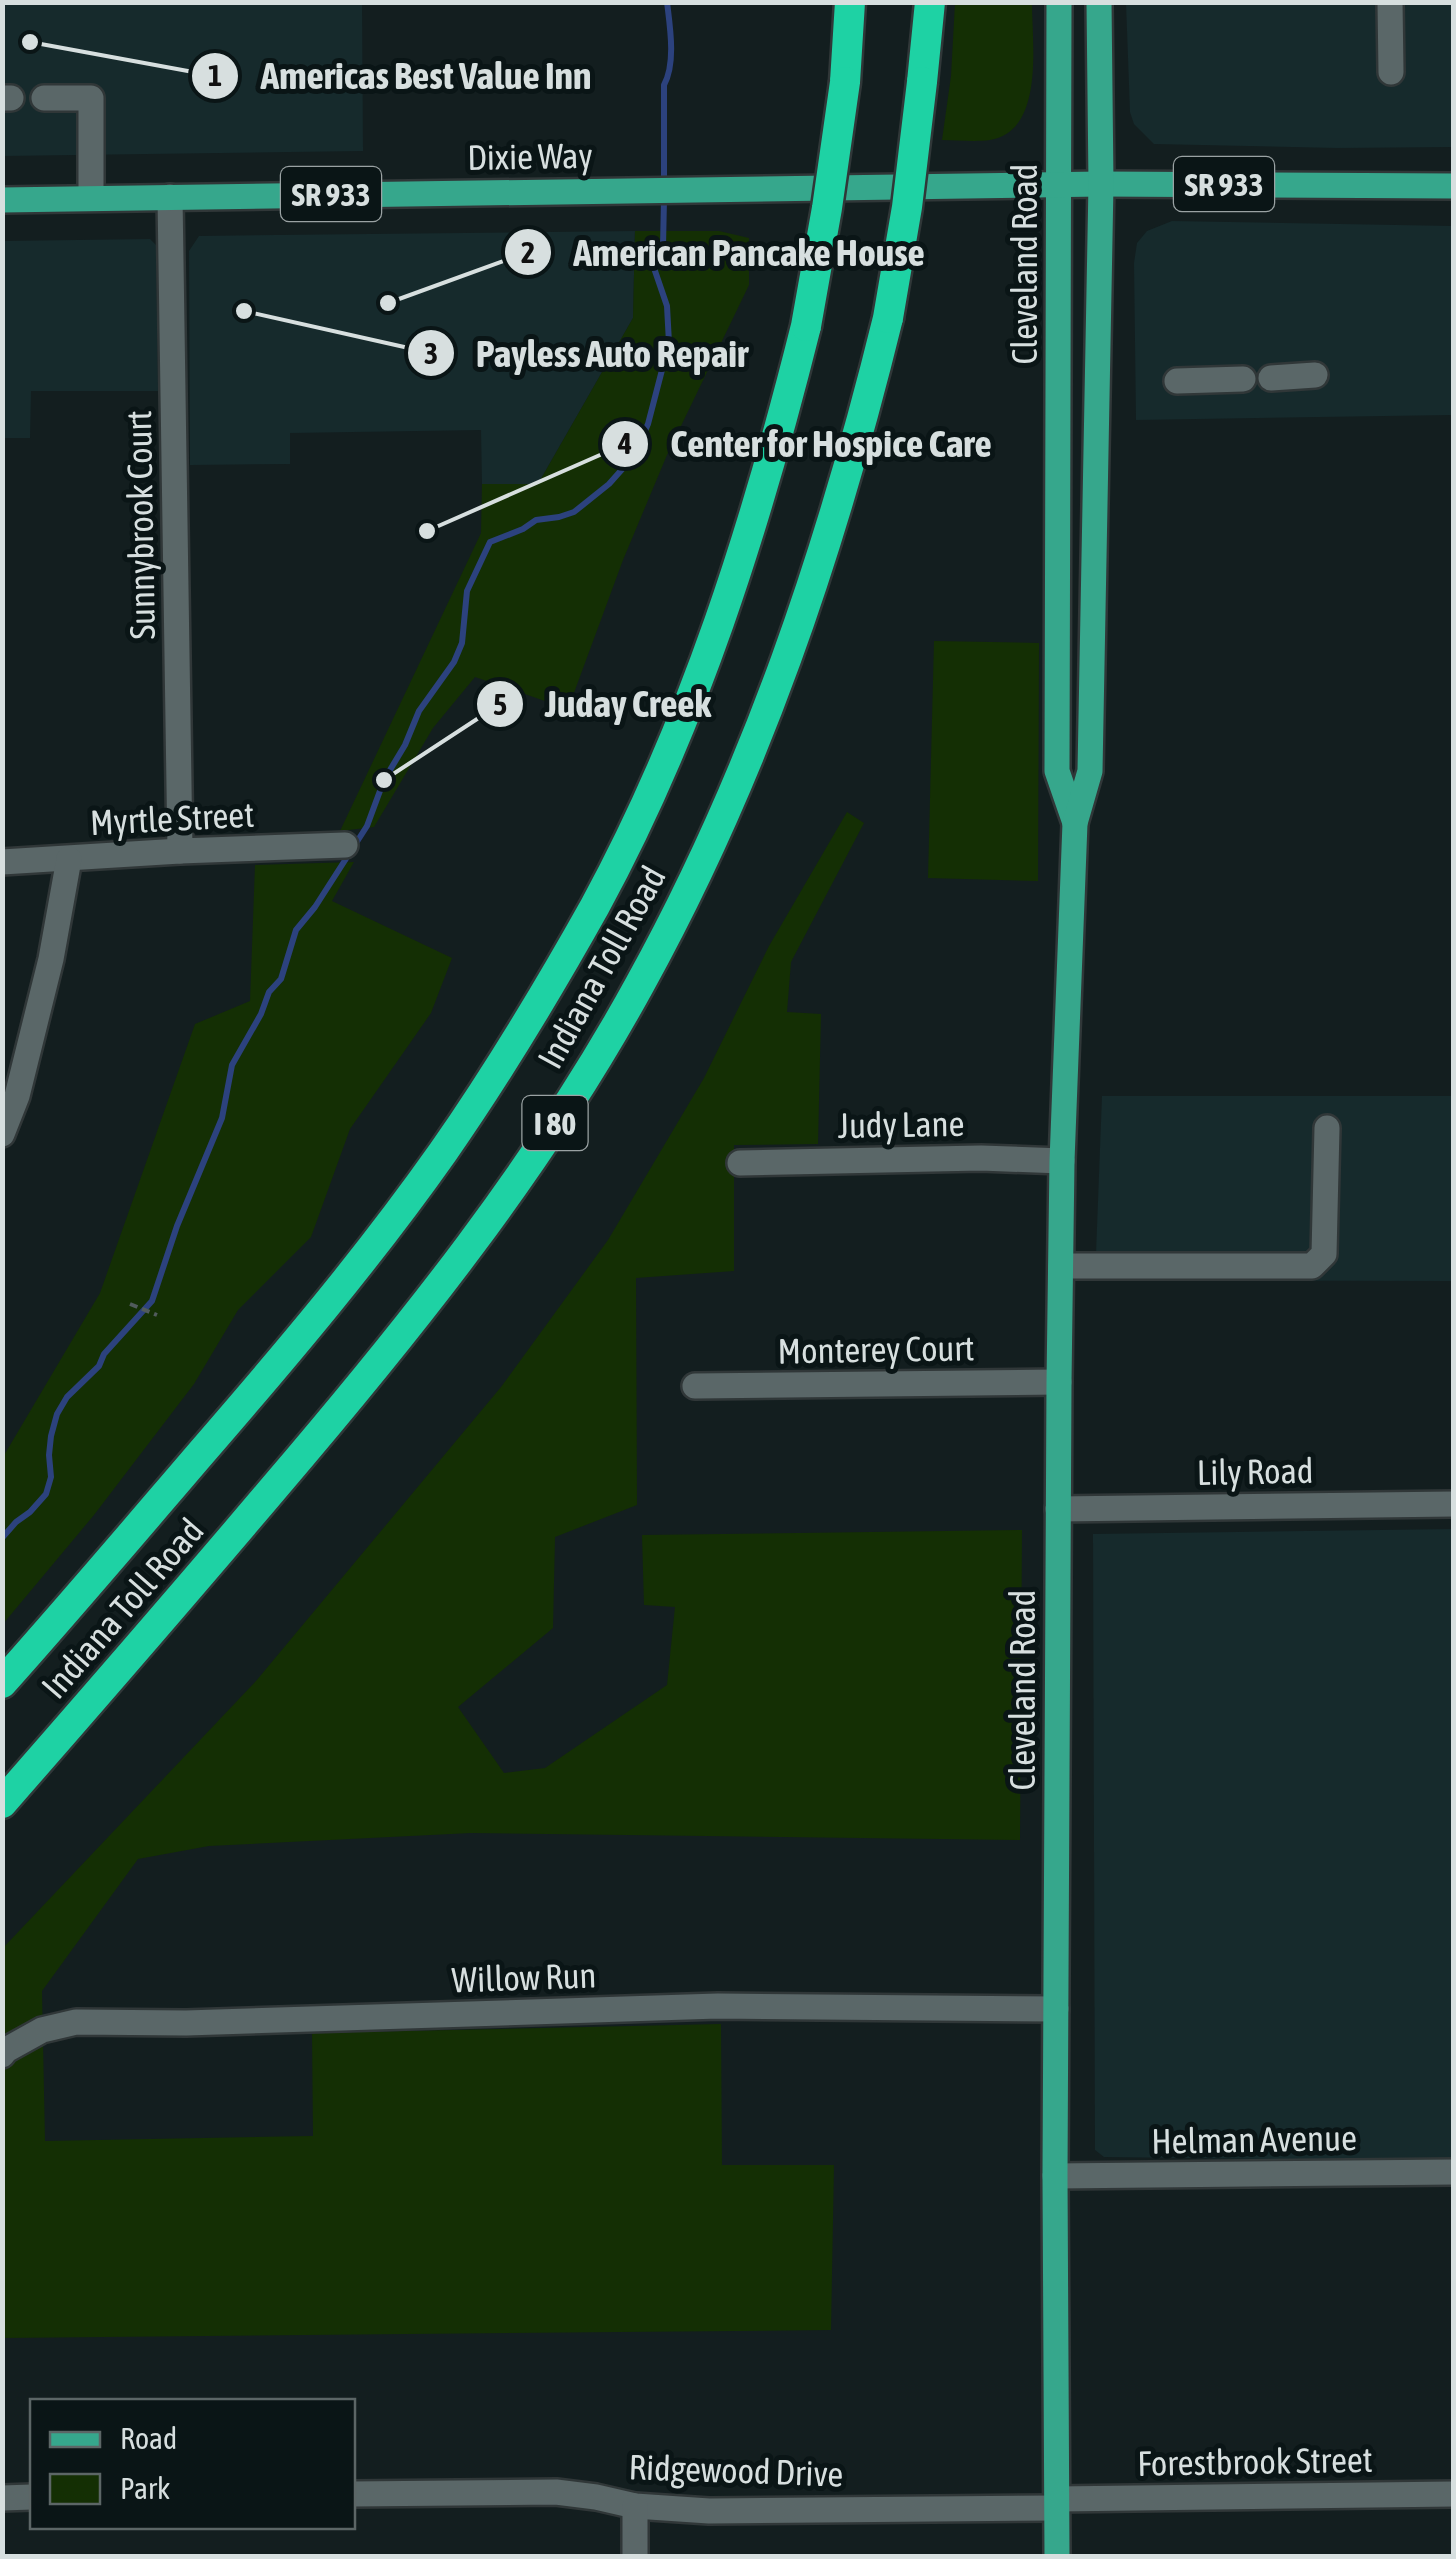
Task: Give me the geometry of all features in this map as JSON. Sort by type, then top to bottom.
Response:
[{"type":"highway","name":"Indiana Toll Road","points":[[2,1683],[290,1350],[364,1257],[443,1152],[517,1040],[596,903],[656,782],[699,681],[780,430],[806,326],[828,208],[845,82],[850,2]]},
{"type":"highway","name":"Indiana Toll Road","points":[[2,1802],[364,1383],[454,1268],[606,1044],[687,895],[754,746],[816,578],[861,427],[888,318],[907,207],[930,2]]},
{"type":"main road","name":"Cleveland Road","points":[[1059,2],[1057,771],[1075,823]]},
{"type":"main road","name":"Cleveland Road","points":[[1057,2556],[1055,2176],[1062,1161],[1075,823],[1090,771],[1100,184],[1099,2]]},
{"type":"main road","name":"SR 933","points":[[1059,184],[1454,186]]},
{"type":"main road","name":"Dixie Way","points":[[2,200],[1059,184]]},
{"type":"street","points":[[1390,2],[1391,72]]},
{"type":"street","points":[[44,98],[91,98],[90,198]]},
{"type":"street","name":"Sunnybrook Court","points":[[170,197],[180,851]]},
{"type":"street","points":[[1271,378],[1315,375]]},
{"type":"street","points":[[1178,381],[1243,379]]},
{"type":"street","name":"Myrtle Street","points":[[2,862],[344,845]]},
{"type":"street","points":[[2,1134],[17,1096],[52,959],[69,859]]},
{"type":"street","points":[[1061,1266],[1312,1266],[1324,1254],[1326,1128]]},
{"type":"street","name":"Judy Lane","points":[[740,1163],[927,1158],[1062,1161]]},
{"type":"street","name":"Monterey Court","points":[[694,1386],[1059,1382]]},
{"type":"street","name":"Lily Road","points":[[1058,1509],[1454,1504]]},
{"type":"street","name":"Willow Run","points":[[2,2055],[42,2030],[76,2022],[186,2023],[718,2006],[1056,2009]]},
{"type":"street","name":"Helman Avenue","points":[[1055,2176],[1454,2172]]},
{"type":"street","name":"Ridgewood Drive","points":[[355,2494],[556,2492],[636,2506],[709,2511],[1057,2504]]},
{"type":"street","name":"Forestbrook Street","points":[[1057,2504],[1454,2494]]},
{"type":"street","points":[[2,2498],[30,2497]]},
{"type":"street","points":[[635,2556],[636,2506]]},
{"type":"path","points":[[130,1304],[157,1316]]},
{"type":"shaded area","points":[[2,3],[362,3],[363,151],[3,156]]},
{"type":"shaded area","points":[[1126,3],[1453,3],[1453,147],[1154,144],[1134,124],[1130,112]]},
{"type":"shaded area","points":[[1172,221],[1453,226],[1453,622],[1451,415],[1136,420],[1137,243],[1147,231]]},
{"type":"shaded area","points":[[635,231],[633,318],[538,484],[482,484],[481,430],[290,433],[290,464],[190,465],[189,251],[199,236]]},
{"type":"shaded area","points":[[150,239],[156,245],[158,391],[31,391],[30,438],[3,438],[3,241]]},
{"type":"shaded area","points":[[1102,1096],[1453,1096],[1453,1281],[1095,1280]]},
{"type":"shaded area","points":[[1453,1529],[1453,2161],[1104,2157],[1095,2150],[1093,1534]]},
{"type":"green space","points":[[955,3],[1032,3],[1032,83],[1027,103],[1020,120],[1008,133],[990,140],[942,140]]},
{"type":"green space","points":[[635,231],[719,231],[749,238],[749,285],[667,455],[568,709],[475,677],[433,728],[374,827],[340,831],[481,533],[482,484],[538,484],[633,318]]},
{"type":"green space","points":[[934,641],[1039,643],[1038,881],[928,878]]},
{"type":"green space","points":[[847,812],[864,823],[791,962],[787,1012],[821,1014],[818,1144],[734,1145],[734,1271],[636,1278],[637,1505],[555,1537],[553,1628],[458,1707],[504,1773],[545,1768],[667,1685],[675,1607],[644,1605],[642,1535],[1022,1530],[1020,1840],[471,1833],[209,1846],[138,1859],[42,1991],[45,2141],[313,2136],[312,2033],[721,2024],[722,2165],[834,2165],[831,2330],[3,2338],[2,1949],[256,1681],[501,1387],[608,1240],[704,1078],[769,946]]},
{"type":"green space","points":[[354,862],[332,901],[452,958],[431,1013],[350,1129],[311,1237],[238,1310],[194,1384],[94,1515],[3,1624],[3,1457],[100,1293],[195,1024],[250,1001],[255,865]]},
{"type":"waterway","points":[[664,186],[664,85],[671,56],[667,2]]},
{"type":"waterway","points":[[2,1538],[46,1494],[51,1477],[51,1436],[67,1397],[99,1366],[104,1354],[152,1301],[177,1226],[222,1118],[232,1065],[269,992],[281,979],[296,930],[367,826],[384,780],[419,711],[454,662],[462,643],[467,591],[490,542],[536,520],[574,512],[609,484],[639,444],[669,343],[667,306],[654,268],[663,247],[664,199]]},
{"type":"place","name":"Americas Best Value Inn","points":[[30,42]]},
{"type":"place","name":"American Pancake House","points":[[388,303]]},
{"type":"place","name":"Payless Auto Repair","points":[[244,311]]},
{"type":"place","name":"Center for Hospice Care","points":[[427,531]]},
{"type":"place","name":"Juday Creek","points":[[384,780]]}]
